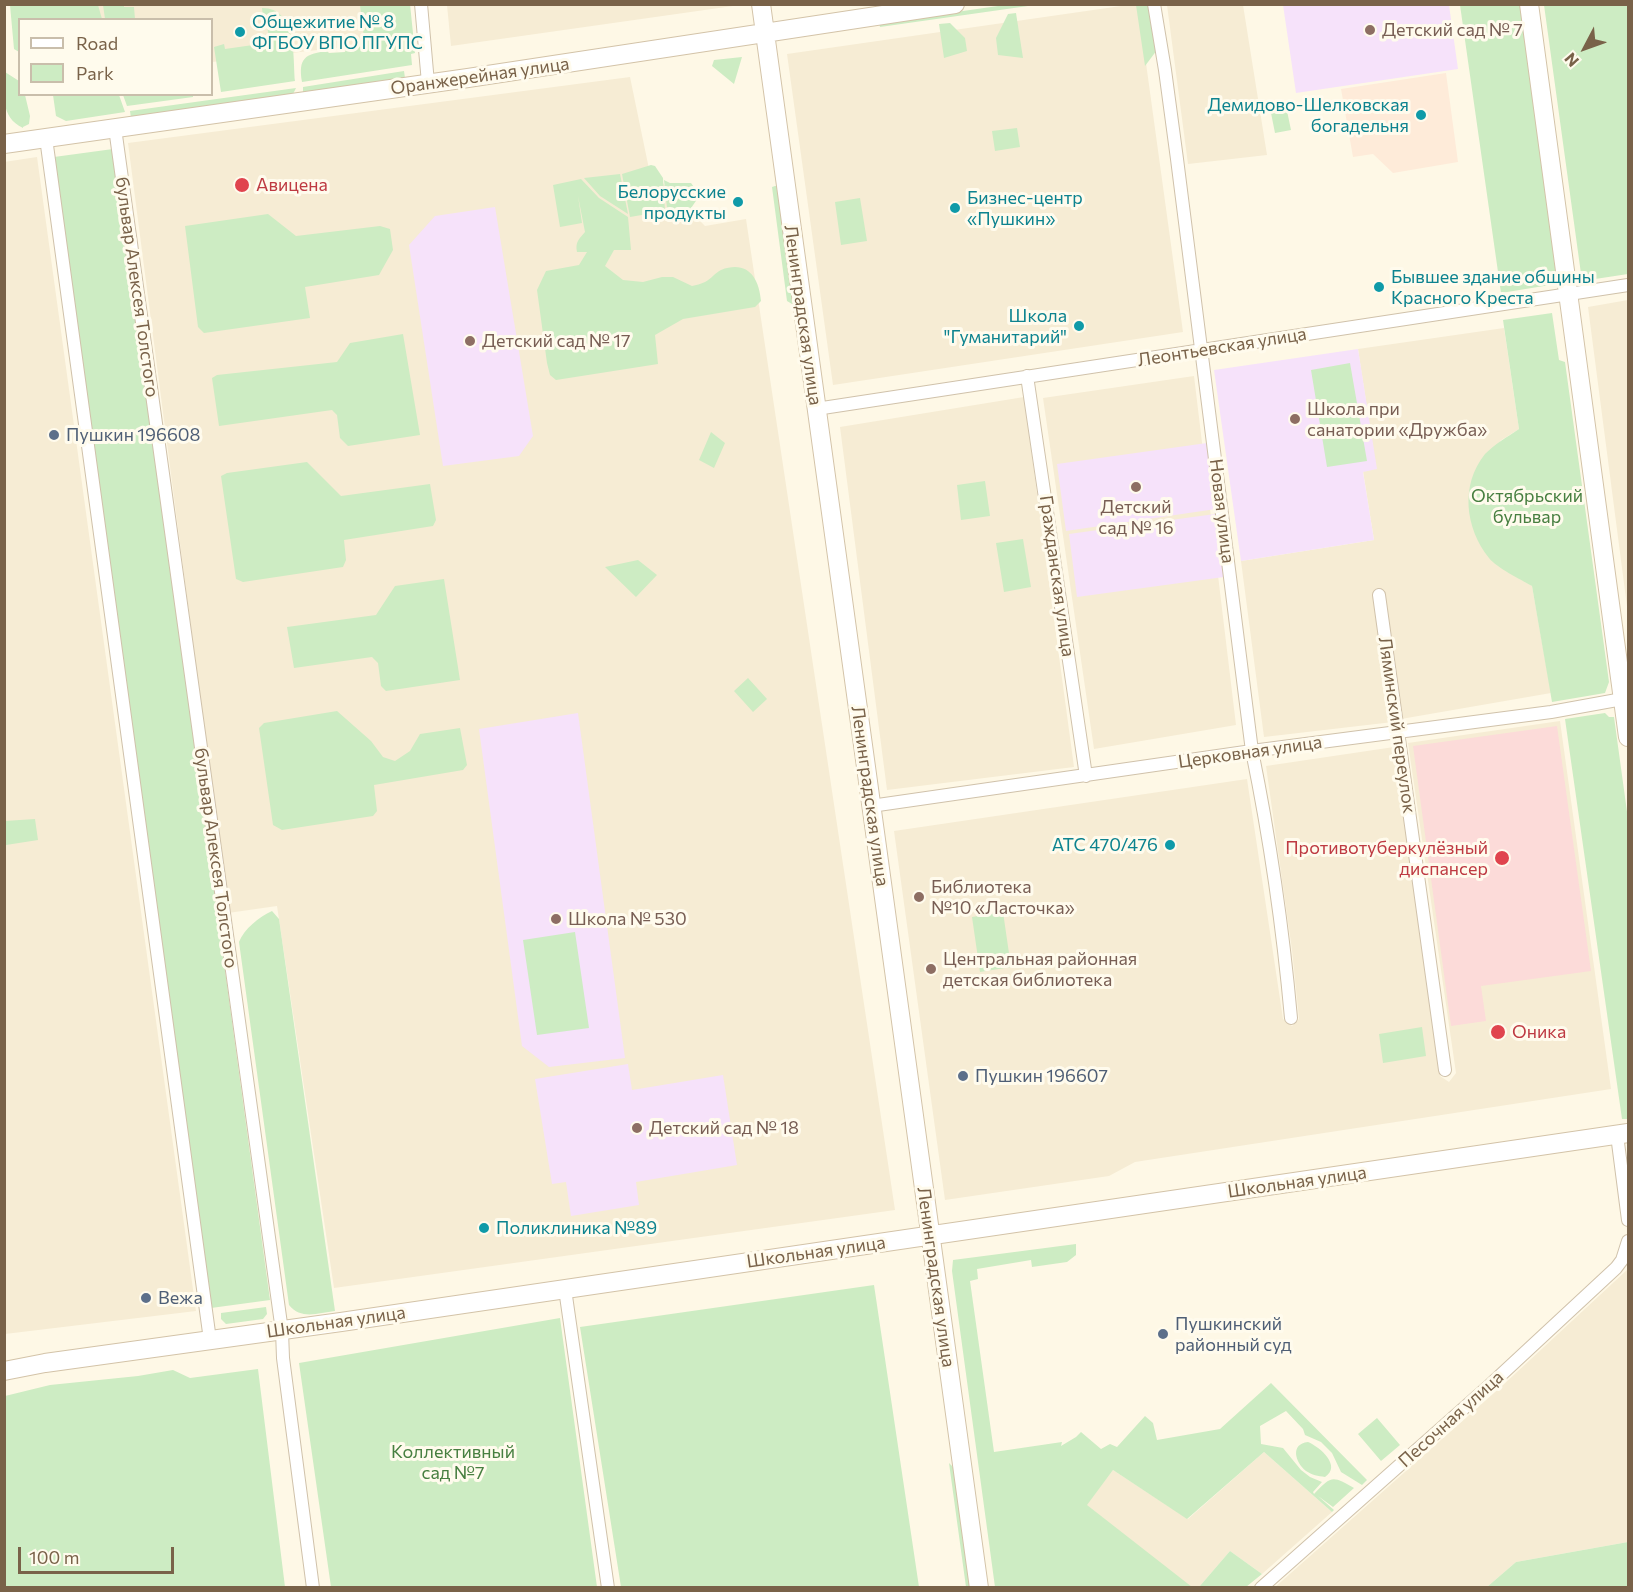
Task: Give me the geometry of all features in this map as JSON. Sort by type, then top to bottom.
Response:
[{"type":"street","points":[[421,4],[428,83]]},
{"type":"street","name":"Ленинградская улица","points":[[761,4],[979,1587]]},
{"type":"street","name":"Оранжерейная улица","points":[[4,144],[955,4]]},
{"type":"street","name":"Новая улица","points":[[1154,4],[1165,70],[1202,350],[1252,751],[1268,834],[1291,1018]]},
{"type":"street","points":[[1529,4],[1570,294],[1592,479],[1626,699],[1629,737]]},
{"type":"street","name":"бульвар Алексея Толстого","points":[[115,128],[282,1330],[283,1358],[313,1587]]},
{"type":"street","points":[[46,138],[210,1340]]},
{"type":"street","name":"Леонтьевская улица","points":[[816,409],[1629,285]]},
{"type":"street","name":"Гражданская улица","points":[[1028,376],[1086,776]]},
{"type":"street","name":"Ляминский переулок","points":[[1379,595],[1434,1005],[1445,1070]]},
{"type":"street","name":"Церковная улица","points":[[871,806],[1252,751],[1551,712],[1626,699]]},
{"type":"street","points":[[1623,1134],[1629,1220]]},
{"type":"street","name":"Школьная улица","points":[[4,1371],[1623,1134]]},
{"type":"street","name":"Песочная улица","points":[[1261,1587],[1490,1385],[1616,1269],[1629,1241]]},
{"type":"street","points":[[564,1289],[608,1587]]},
{"type":"shaded area","points":[[447,4],[740,5],[451,46]]},
{"type":"shaded area","points":[[90,5],[402,5],[406,40],[213,62],[213,18],[93,18]]},
{"type":"shaded area","points":[[1138,5],[1183,332],[833,385],[787,54]]},
{"type":"shaded area","points":[[1167,5],[1243,5],[1267,155],[1188,164]]},
{"type":"shaded area","name":"Детский сад № 7","points":[[1283,5],[1449,5],[1458,69],[1296,93]]},
{"type":"shaded area","points":[[1446,73],[1458,162],[1393,173],[1373,154],[1353,157],[1341,89]]},
{"type":"shaded area","points":[[630,77],[649,169],[705,226],[746,219],[895,1210],[334,1288],[277,906],[228,913],[128,143]]},
{"type":"shaded area","points":[[37,157],[196,1311],[5,1334],[4,162]]},
{"type":"shaded area","name":"Детский сад № 17","points":[[495,207],[533,436],[519,456],[443,466],[409,245],[435,216]]},
{"type":"shaded area","points":[[1628,300],[1628,614],[1588,307]]},
{"type":"shaded area","points":[[1504,328],[1519,429],[1500,441],[1519,578],[1532,586],[1551,693],[1393,722],[1264,737],[1241,561],[1374,540],[1363,471],[1376,468],[1358,349]]},
{"type":"shaded area","name":"Школа при санатории «Дружба»","points":[[1358,349],[1377,469],[1363,472],[1374,540],[1241,561],[1214,370]]},
{"type":"shaded area","points":[[1194,376],[1236,725],[1094,749],[1043,398]]},
{"type":"shaded area","points":[[1024,397],[1074,767],[887,790],[840,427]]},
{"type":"shaded area","name":"Детский сад № 16","points":[[1207,443],[1216,509],[1066,531],[1057,464]]},
{"type":"shaded area","points":[[1215,514],[1224,577],[1077,597],[1069,534]]},
{"type":"shaded area","name":"Школа № 530","points":[[578,713],[625,1058],[549,1067],[522,1046],[479,729]]},
{"type":"shaded area","points":[[1560,721],[1611,1089],[1135,1162],[1109,1176],[945,1200],[894,831],[1247,779],[1283,1019],[1292,1026],[1299,1019],[1292,950],[1266,766],[1394,747],[1440,1076],[1449,1082],[1456,1073],[1408,743]]},
{"type":"shaded area","name":"Противотуберкулёзный диспансер","points":[[1557,726],[1591,971],[1481,986],[1486,1021],[1451,1026],[1413,746]]},
{"type":"shaded area","name":"Детский сад № 18","points":[[628,1064],[632,1090],[723,1075],[737,1165],[636,1182],[639,1205],[571,1216],[566,1182],[552,1184],[535,1079]]},
{"type":"shaded area","points":[[1628,1269],[1628,1542],[1516,1562],[1487,1587],[1274,1588],[1503,1385]]},
{"type":"shaded area","points":[[1264,1452],[1332,1512],[1262,1574],[1230,1551],[1199,1587],[1192,1588],[1086,1505],[1113,1470],[1188,1519]]},
{"type":"green space","points":[[410,4],[415,53],[411,54],[412,65],[302,82],[302,62],[308,56],[327,51],[329,53],[345,52],[346,48],[365,46],[360,5]]},
{"type":"green space","points":[[10,5],[98,5],[102,18],[18,18],[18,51],[14,49]]},
{"type":"green space","points":[[103,5],[134,7],[135,18],[105,18]]},
{"type":"green space","points":[[1005,5],[1035,5],[880,27],[879,23]]},
{"type":"green space","points":[[1136,5],[1151,5],[1157,50],[1145,66]]},
{"type":"green space","points":[[1460,5],[1520,5],[1557,271],[1551,272],[1550,285],[1501,293]]},
{"type":"green space","points":[[1544,5],[1628,5],[1628,274],[1582,281]]},
{"type":"green space","points":[[262,8],[273,10],[282,16],[287,25],[293,47],[295,81],[221,92],[214,47],[224,44],[225,49],[260,44],[259,39],[269,37],[267,26],[264,26]]},
{"type":"green space","points":[[1016,13],[1023,58],[998,55],[996,38],[1008,14]]},
{"type":"green space","points":[[950,23],[965,38],[967,51],[944,58],[939,24]]},
{"type":"green space","points":[[742,57],[734,84],[712,66],[714,60]]},
{"type":"green space","points":[[404,71],[405,78],[303,93],[303,87]]},
{"type":"green space","points":[[5,72],[18,80],[18,96],[25,96],[30,116],[29,124],[23,128],[10,118],[4,96]]},
{"type":"green space","points":[[296,88],[293,94],[131,118],[130,111]]},
{"type":"green space","points":[[53,96],[119,96],[125,112],[66,121],[56,116]]},
{"type":"green space","points":[[123,96],[193,96],[193,97],[127,106]]},
{"type":"green space","points":[[1278,102],[1279,107],[1286,106],[1291,130],[1275,133],[1269,103]]},
{"type":"green space","points":[[1017,128],[1020,147],[995,151],[992,131]]},
{"type":"green space","points":[[113,149],[270,1300],[211,1308],[54,157]]},
{"type":"green space","points":[[651,165],[655,166],[663,178],[665,211],[630,217],[622,174]]},
{"type":"green space","points":[[620,174],[628,214],[600,196],[584,178]]},
{"type":"green space","points":[[581,179],[599,198],[628,217],[631,250],[614,250],[605,266],[623,280],[643,282],[662,277],[673,277],[692,286],[705,282],[721,270],[738,267],[745,269],[754,278],[761,301],[755,307],[683,319],[655,335],[658,364],[556,380],[550,375],[547,363],[537,290],[546,271],[579,265],[587,252],[577,252],[577,243],[585,232],[578,196],[582,223],[560,227],[553,185]]},
{"type":"green space","points":[[664,180],[670,183],[691,183],[700,195],[687,214],[668,217]]},
{"type":"green space","points":[[779,186],[794,301],[792,304],[787,301],[772,187]]},
{"type":"green space","points":[[860,198],[867,241],[841,245],[835,202]]},
{"type":"green space","points":[[268,214],[296,236],[380,226],[390,229],[393,250],[379,275],[305,287],[310,318],[204,333],[198,327],[185,226]]},
{"type":"green space","name":"Октябрьский бульвар","points":[[1552,313],[1559,360],[1565,362],[1609,682],[1605,693],[1552,702],[1532,586],[1489,558],[1481,546],[1471,520],[1469,493],[1477,466],[1485,454],[1519,429],[1503,320]]},
{"type":"green space","points":[[403,334],[420,435],[348,446],[340,438],[337,415],[332,410],[219,426],[212,378],[217,375],[337,362],[350,343]]},
{"type":"green space","points":[[1350,363],[1367,461],[1327,467],[1311,370]]},
{"type":"green space","points":[[711,432],[725,443],[714,468],[699,460]]},
{"type":"green space","points":[[307,462],[341,496],[430,484],[436,520],[433,526],[344,540],[346,560],[343,567],[243,582],[236,579],[221,476],[227,473]]},
{"type":"green space","points":[[985,481],[990,516],[961,520],[957,485]]},
{"type":"green space","points":[[1023,539],[1031,587],[1004,592],[996,543]]},
{"type":"green space","points":[[638,560],[657,575],[636,597],[605,567]]},
{"type":"green space","points":[[444,579],[460,680],[386,691],[381,686],[378,663],[372,657],[294,668],[287,627],[376,615],[395,586]]},
{"type":"green space","points":[[748,678],[767,699],[753,712],[734,691]]},
{"type":"green space","points":[[337,711],[371,741],[383,757],[395,761],[410,751],[420,734],[460,728],[467,765],[463,770],[374,785],[377,811],[373,816],[282,830],[273,825],[259,728],[264,723]]},
{"type":"green space","points":[[1605,713],[1609,717],[1614,717],[1628,819],[1628,1119],[1622,1119],[1565,719]]},
{"type":"green space","points":[[35,819],[38,840],[6,845],[5,821]]},
{"type":"green space","points":[[272,911],[279,919],[335,1311],[316,1314],[299,1313],[289,1305],[239,942],[252,924]]},
{"type":"green space","points":[[1003,912],[1011,967],[980,972],[972,917]]},
{"type":"green space","points":[[575,932],[589,1028],[537,1035],[523,940]]},
{"type":"green space","points":[[1422,1027],[1426,1056],[1383,1063],[1379,1034]]},
{"type":"green space","points":[[1076,1244],[1076,1255],[1067,1262],[1032,1267],[1031,1260],[977,1269],[978,1279],[970,1281],[994,1452],[1062,1442],[1061,1446],[1081,1432],[1101,1449],[1110,1444],[1117,1447],[1145,1416],[1153,1423],[1157,1440],[1220,1429],[1271,1383],[1367,1480],[1362,1485],[1341,1472],[1332,1453],[1321,1442],[1305,1435],[1303,1429],[1286,1411],[1260,1426],[1261,1444],[1283,1448],[1301,1470],[1322,1482],[1313,1492],[1314,1494],[1332,1479],[1354,1488],[1333,1507],[1318,1496],[1334,1510],[1332,1512],[1264,1452],[1187,1519],[1113,1470],[1087,1505],[1192,1587],[995,1587],[952,1271],[953,1260]]},
{"type":"green space","points":[[874,1285],[919,1587],[621,1587],[580,1327]]},
{"type":"green space","points":[[266,1307],[267,1314],[263,1319],[226,1324],[221,1319],[221,1313]]},
{"type":"green space","name":"Коллективный сад №7","points":[[560,1318],[597,1587],[331,1587],[299,1363]]},
{"type":"green space","points":[[258,1369],[285,1587],[5,1587],[5,1396],[50,1385],[173,1370],[190,1378]]},
{"type":"green space","points":[[1377,1418],[1400,1445],[1381,1461],[1358,1434]]},
{"type":"green space","points":[[1308,1442],[1323,1452],[1330,1462],[1330,1473],[1325,1477],[1308,1472],[1299,1463],[1297,1450],[1302,1443]]},
{"type":"green space","points":[[949,1463],[955,1469],[971,1587],[966,1587]]},
{"type":"green space","points":[[1628,1542],[1628,1587],[1487,1587],[1516,1562]]},
{"type":"green space","points":[[1230,1551],[1262,1574],[1246,1587],[1199,1587]]},
{"type":"place","name":"Детский сад № 7","points":[[1370,30]]},
{"type":"place","name":"Общежитие № 8 ФГБОУ ВПО ПГУПС","points":[[240,32]]},
{"type":"place","name":"Демидово-Шелковская богадельня","points":[[1421,115]]},
{"type":"place","name":"Авицена","points":[[242,185]]},
{"type":"place","name":"Белорусские продукты","points":[[738,202]]},
{"type":"place","name":"Бизнес-центр «Пушкин»","points":[[955,208]]},
{"type":"place","name":"Бывшее здание общины Красного Креста","points":[[1379,287]]},
{"type":"place","name":"Школа \"Гуманитарий\"","points":[[1079,326]]},
{"type":"place","name":"Детский сад № 17","points":[[470,341]]},
{"type":"place","name":"Школа при санатории «Дружба»","points":[[1295,419]]},
{"type":"place","name":"Пушкин 196608","points":[[54,435]]},
{"type":"place","name":"Детский сад № 16","points":[[1136,487]]},
{"type":"place","name":"АТС 470/476","points":[[1170,845]]},
{"type":"place","name":"Противотуберкулёзный диспансер","points":[[1502,858]]},
{"type":"place","name":"Библиотека №10 «Ласточка»","points":[[919,897]]},
{"type":"place","name":"Школа № 530","points":[[556,919]]},
{"type":"place","name":"Центральная районная детская библиотека","points":[[931,969]]},
{"type":"place","name":"Оника","points":[[1498,1032]]},
{"type":"place","name":"Пушкин 196607","points":[[963,1076]]},
{"type":"place","name":"Детский сад № 18","points":[[637,1128]]},
{"type":"place","name":"Поликлиника №89","points":[[484,1228]]},
{"type":"place","name":"Вежа","points":[[146,1298]]},
{"type":"place","name":"Пушкинский районный суд","points":[[1163,1334]]}]
